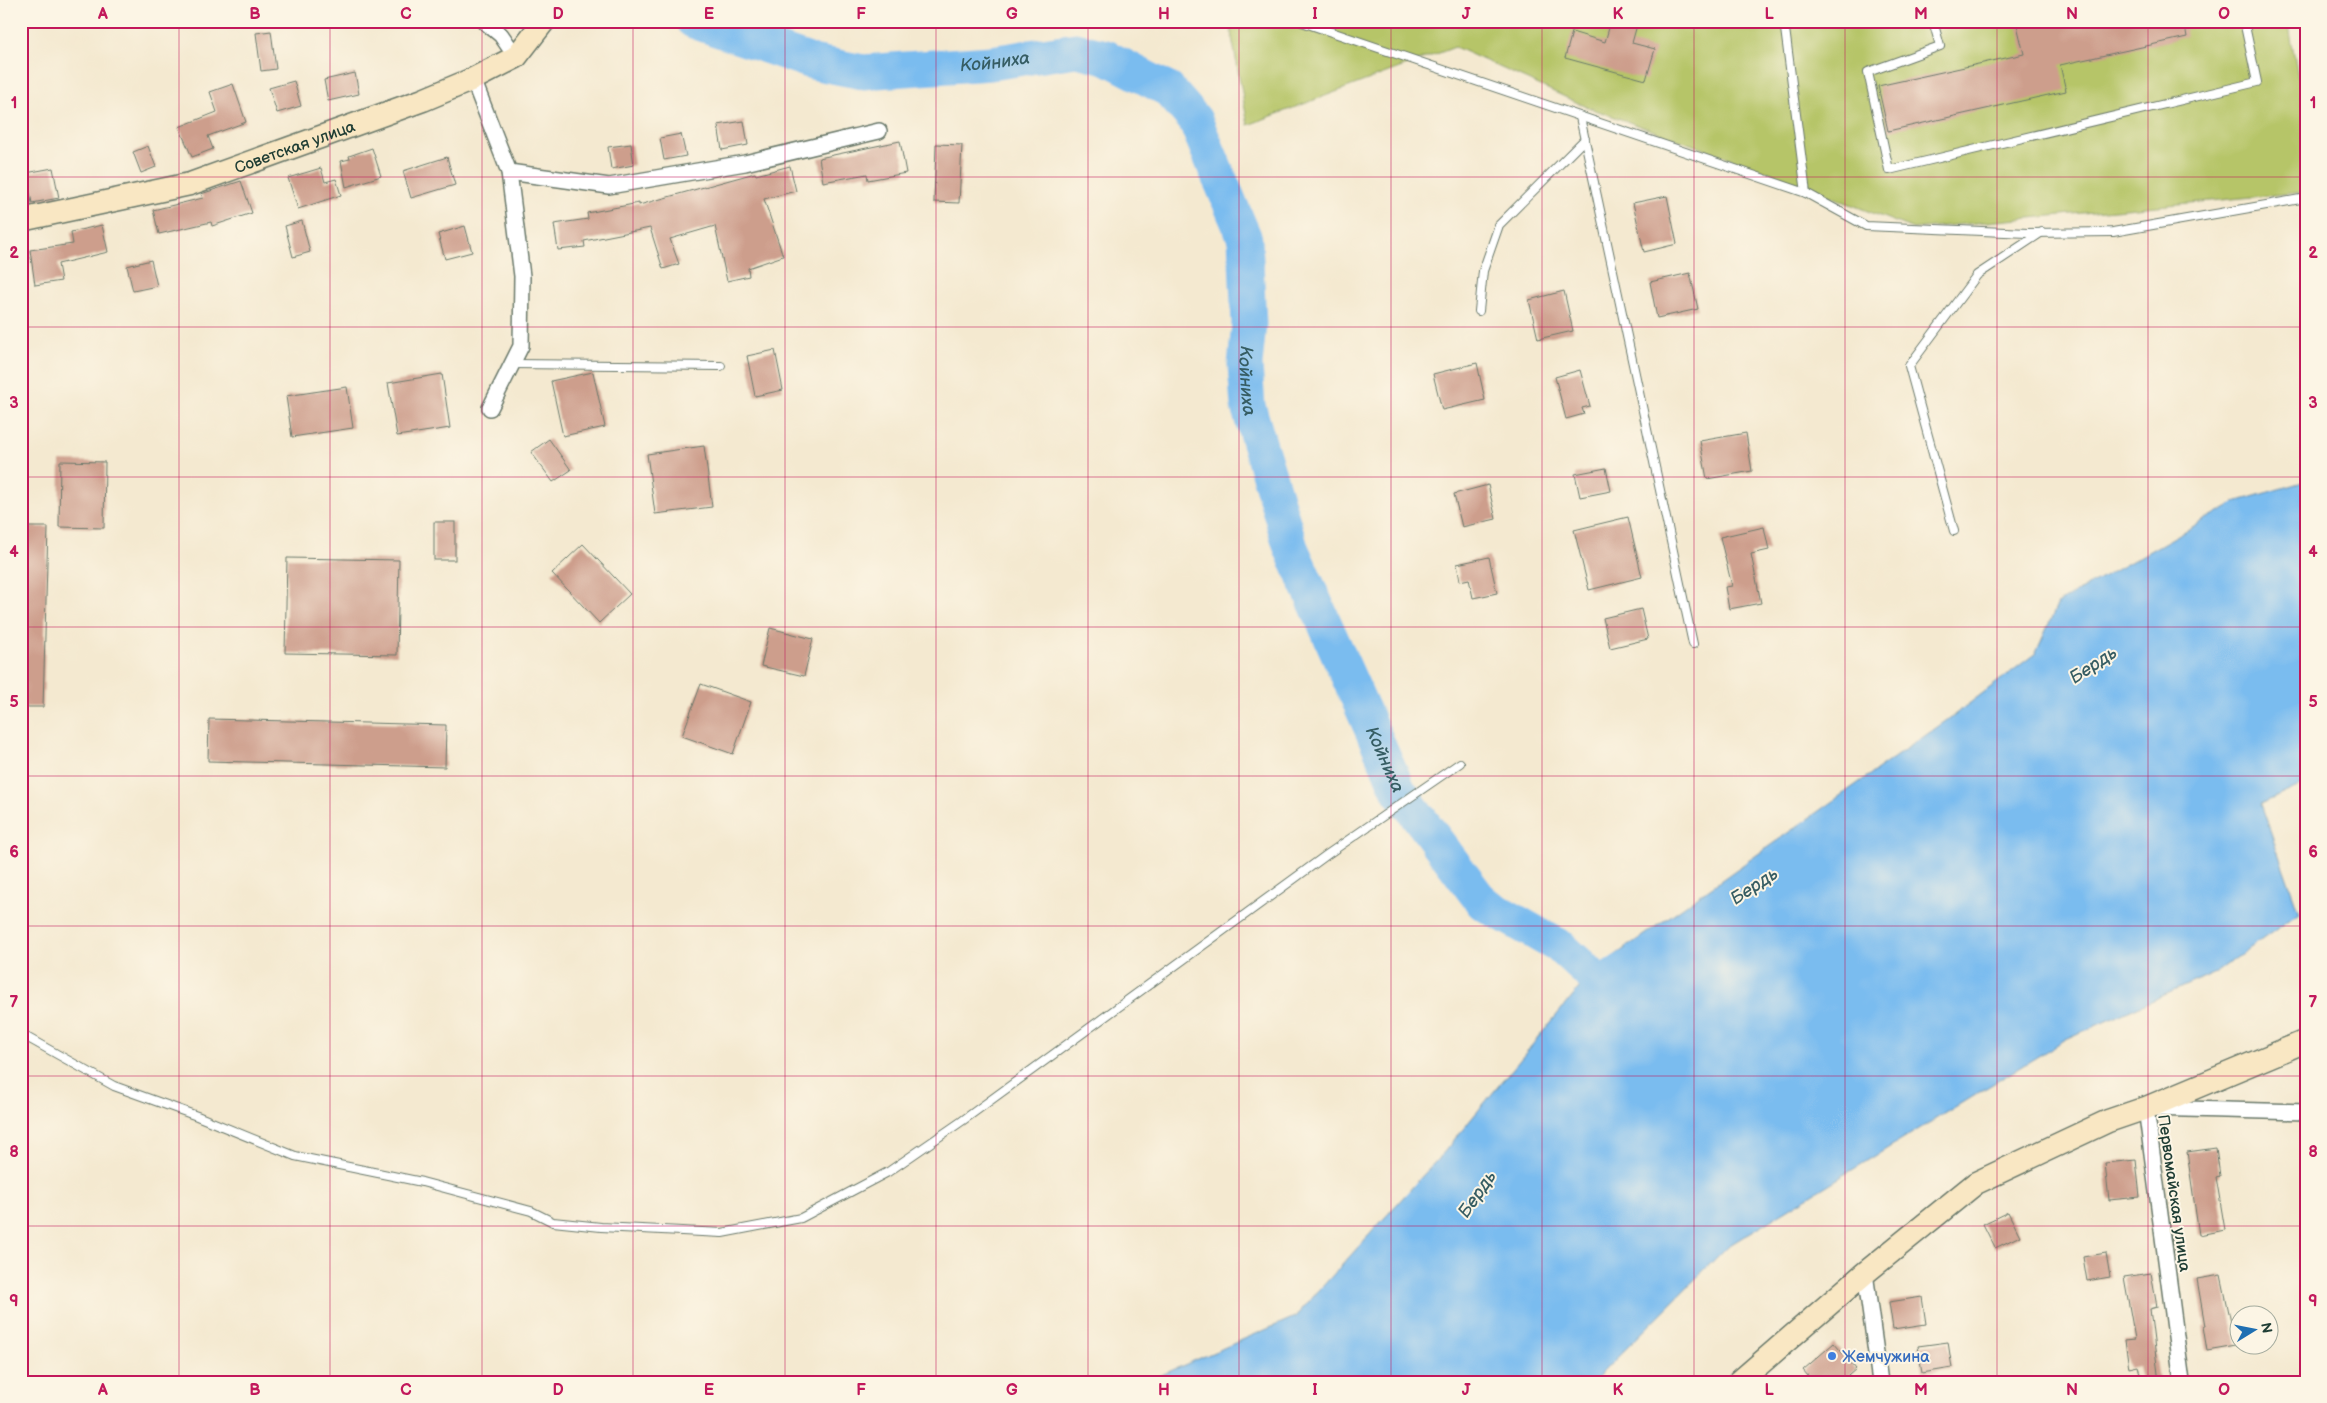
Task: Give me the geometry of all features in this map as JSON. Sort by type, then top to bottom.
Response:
[{"type":"street","points":[[484,21],[500,34],[516,57]]},
{"type":"street","name":"Советская улица","points":[[21,220],[190,184],[423,100],[473,79],[516,57],[543,22]]},
{"type":"street","points":[[473,79],[509,172],[522,276],[521,346],[490,408]]},
{"type":"street","points":[[509,172],[609,186],[745,163],[879,131]]},
{"type":"street","points":[[1739,1382],[1865,1274],[1976,1183],[2108,1121],[2146,1108],[2306,1041]]},
{"type":"street","name":"Первомайская улица","points":[[2182,1382],[2146,1108],[2306,1112]]},
{"type":"street","points":[[1865,1274],[1880,1382]]},
{"type":"lane","points":[[1298,21],[1806,193],[1866,226],[2042,232],[2113,232],[2306,198]]},
{"type":"lane","points":[[1784,21],[1806,193]]},
{"type":"lane","points":[[1933,21],[1940,46],[1868,72],[1889,170],[2257,82],[2244,21]]},
{"type":"lane","points":[[1580,116],[1693,644]]},
{"type":"lane","points":[[1479,311],[1483,271],[1500,225],[1585,139]]},
{"type":"lane","points":[[1954,532],[1909,366],[1977,275],[2042,232]]},
{"type":"lane","points":[[512,364],[721,366]]},
{"type":"lane","points":[[21,1034],[114,1086],[197,1116],[295,1156],[432,1185],[531,1211],[553,1222],[601,1227],[722,1233],[801,1218],[888,1172],[970,1115],[1328,854],[1460,763]]},
{"type":"green space","points":[[1229,21],[2288,21],[2306,120],[2306,192],[1913,229],[1774,174],[1587,107],[1455,47],[1248,125]]},
{"type":"water","name":"Бердь","points":[[2306,481],[2306,783],[2261,804],[2299,913],[2218,971],[2066,1039],[1728,1246],[1593,1382],[1145,1382],[1295,1317],[1445,1151],[1593,971],[1950,718],[2036,653],[2058,603],[2238,501]]},
{"type":"building","points":[[1611,21],[1625,21],[1637,25],[1632,43],[1655,49],[1646,80],[1565,58],[1572,32],[1605,42]]},
{"type":"building","points":[[2016,21],[2184,21],[2187,37],[2060,65],[2066,91],[1888,131],[1878,86],[2024,54]]},
{"type":"building","points":[[271,31],[276,69],[261,71],[256,33]]},
{"type":"building","points":[[355,73],[359,94],[328,101],[324,80]]},
{"type":"building","points":[[294,81],[301,106],[277,113],[269,88]]},
{"type":"building","points":[[233,84],[246,122],[208,136],[213,149],[192,157],[179,127],[217,112],[210,92]]},
{"type":"building","points":[[744,121],[748,145],[722,150],[718,125]]},
{"type":"building","points":[[681,134],[686,156],[664,160],[660,138]]},
{"type":"building","points":[[900,141],[906,173],[868,180],[867,174],[823,182],[819,158]]},
{"type":"building","points":[[631,144],[634,165],[611,169],[608,147]]},
{"type":"building","points":[[936,144],[962,145],[959,203],[934,202]]},
{"type":"building","points":[[148,146],[156,167],[141,173],[133,152]]},
{"type":"building","points":[[372,148],[381,176],[346,187],[341,161],[350,159],[349,156]]},
{"type":"building","points":[[447,157],[455,185],[411,198],[403,171]]},
{"type":"building","points":[[790,166],[796,191],[764,199],[783,256],[748,268],[749,276],[727,281],[715,226],[670,239],[679,264],[663,269],[650,228],[584,241],[585,247],[558,250],[554,224],[588,219],[587,213],[639,203],[639,205],[755,173],[756,175]]},
{"type":"building","points":[[53,168],[59,198],[32,203],[26,173]]},
{"type":"building","points":[[321,168],[325,182],[336,179],[341,195],[298,209],[288,178]]},
{"type":"building","points":[[241,181],[252,213],[212,226],[211,222],[159,234],[153,210],[203,198],[201,194]]},
{"type":"building","points":[[1667,196],[1677,244],[1644,252],[1633,203]]},
{"type":"building","points":[[302,221],[310,252],[293,257],[285,226]]},
{"type":"building","points":[[102,225],[108,252],[58,264],[61,281],[35,285],[30,250],[73,244],[71,232]]},
{"type":"building","points":[[465,226],[472,252],[445,259],[438,234]]},
{"type":"building","points":[[151,260],[157,286],[133,291],[127,266]]},
{"type":"building","points":[[1690,273],[1698,309],[1657,318],[1650,282]]},
{"type":"building","points":[[1564,291],[1573,331],[1538,339],[1529,300]]},
{"type":"building","points":[[775,350],[783,390],[755,396],[747,356]]},
{"type":"building","points":[[1477,363],[1485,400],[1442,410],[1433,374]]},
{"type":"building","points":[[1580,370],[1590,406],[1582,408],[1584,414],[1566,419],[1555,377]]},
{"type":"building","points":[[593,372],[605,427],[563,436],[551,381]]},
{"type":"building","points":[[442,374],[450,428],[397,436],[388,383]]},
{"type":"building","points":[[347,387],[353,428],[292,437],[286,396]]},
{"type":"building","points":[[1746,433],[1752,471],[1707,479],[1700,441]]},
{"type":"building","points":[[549,439],[571,470],[553,482],[531,452]]},
{"type":"building","points":[[704,446],[712,507],[655,514],[647,454]]},
{"type":"building","points":[[60,461],[105,462],[104,528],[59,527]]},
{"type":"building","points":[[1606,468],[1611,491],[1580,497],[1575,474]]},
{"type":"building","points":[[1488,485],[1496,519],[1462,527],[1454,494]]},
{"type":"building","points":[[1628,517],[1642,577],[1589,590],[1574,530]]},
{"type":"building","points":[[434,522],[455,522],[455,560],[434,560]]},
{"type":"building","points":[[21,527],[48,527],[43,707],[21,707]]},
{"type":"building","points":[[1764,527],[1769,550],[1751,554],[1761,603],[1729,609],[1725,587],[1732,586],[1720,537]]},
{"type":"building","points":[[583,544],[630,594],[599,623],[552,573]]},
{"type":"building","points":[[1489,557],[1497,593],[1473,598],[1469,579],[1460,581],[1457,564]]},
{"type":"building","points":[[287,558],[399,560],[397,655],[285,653]]},
{"type":"building","points":[[1641,609],[1648,639],[1610,648],[1603,618]]},
{"type":"building","points":[[770,628],[813,639],[804,676],[761,666]]},
{"type":"building","points":[[701,684],[751,702],[733,754],[682,736]]},
{"type":"building","points":[[209,719],[446,725],[445,767],[208,761]]},
{"type":"building","points":[[2216,1148],[2220,1176],[2216,1177],[2225,1230],[2199,1235],[2187,1152]]},
{"type":"building","points":[[2136,1160],[2140,1197],[2109,1200],[2105,1163]]},
{"type":"building","points":[[2008,1212],[2020,1236],[1995,1248],[1983,1224]]},
{"type":"building","points":[[2106,1253],[2110,1277],[2087,1281],[2083,1257]]},
{"type":"building","points":[[2151,1273],[2157,1307],[2150,1309],[2159,1382],[2142,1382],[2138,1366],[2129,1368],[2125,1340],[2135,1339],[2124,1277]]},
{"type":"building","points":[[2221,1275],[2230,1318],[2230,1347],[2207,1351],[2197,1279]]},
{"type":"building","points":[[1922,1297],[1926,1324],[1893,1329],[1889,1302]]},
{"type":"building","points":[[1948,1342],[1952,1368],[1922,1373],[1918,1346]]},
{"type":"building","name":"Жемчужина","points":[[1834,1343],[1856,1369],[1841,1382],[1813,1382],[1803,1370]]},
{"type":"waterway","name":"Койниха","points":[[693,21],[812,62],[863,72],[991,63],[1076,50],[1106,57],[1169,90],[1195,120],[1245,239],[1249,324],[1245,365],[1248,406],[1291,548],[1399,791],[1483,903],[1562,948],[1601,984],[1629,967]]},
{"type":"place","name":"Жемчужина","points":[[1832,1356]]}]
